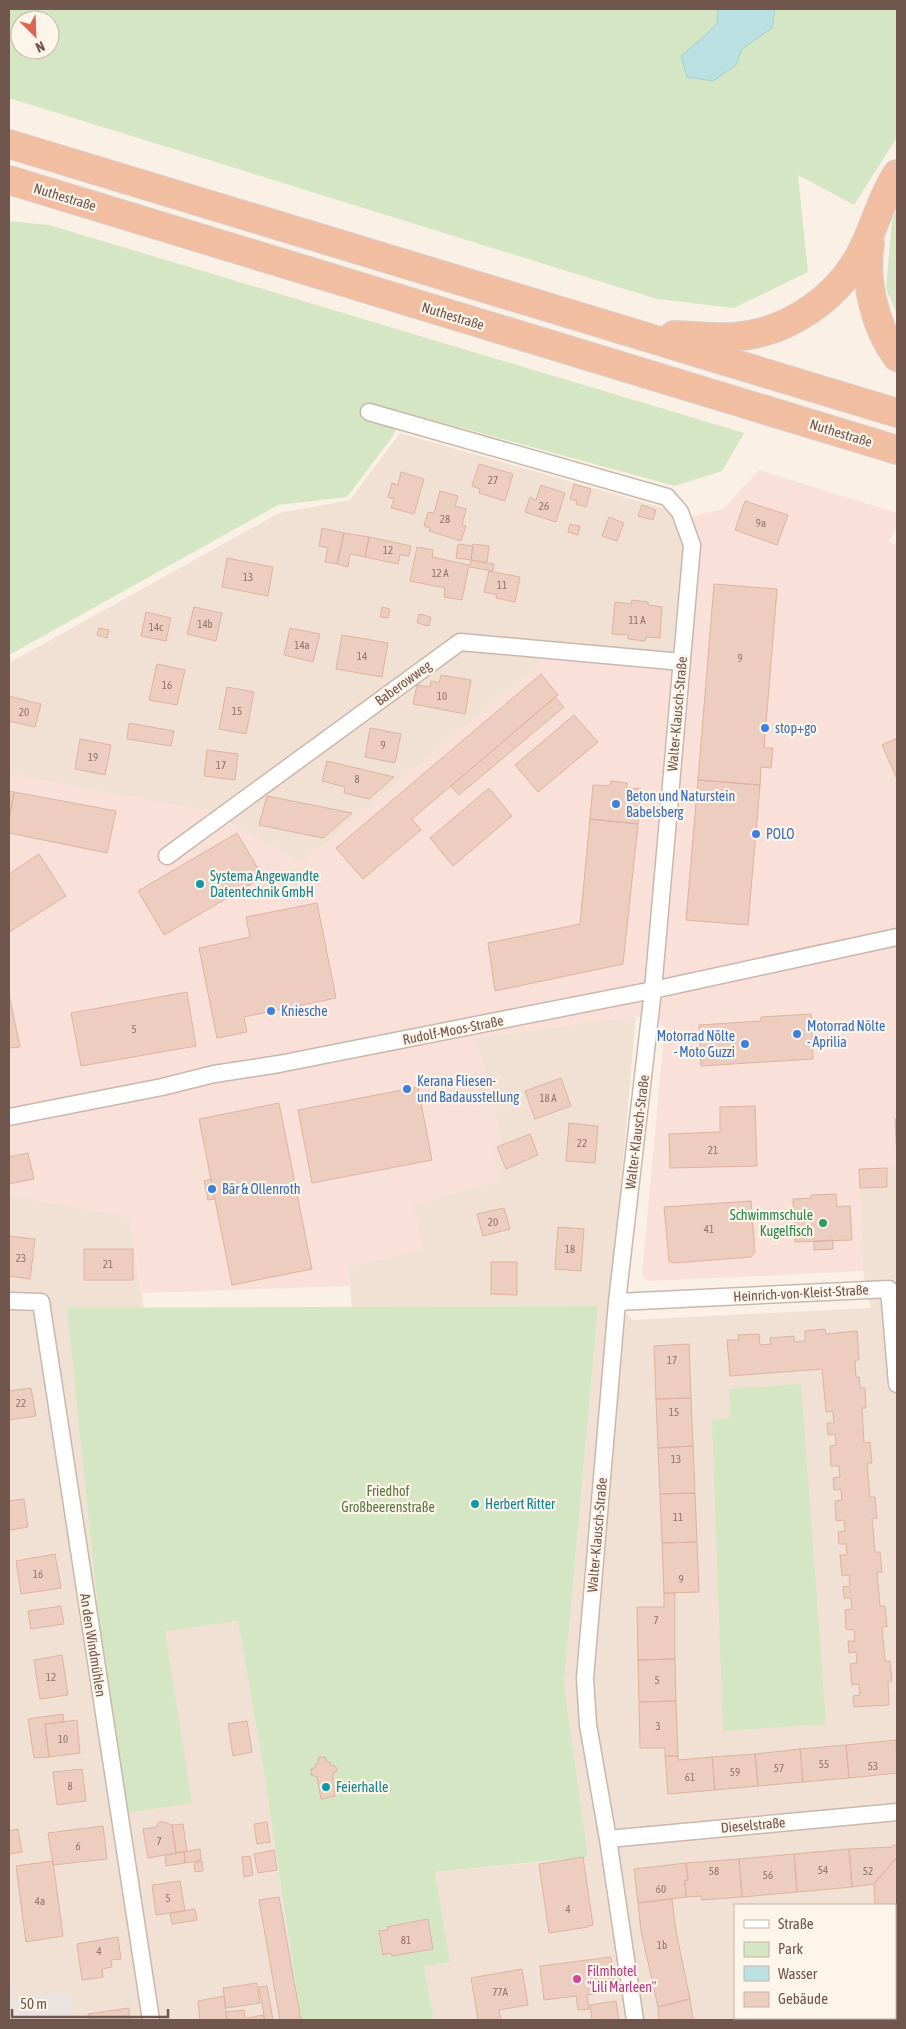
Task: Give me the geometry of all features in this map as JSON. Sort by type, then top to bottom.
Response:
[{"type":"highway","points":[[9,144],[897,413]]},
{"type":"highway","points":[[897,174],[879,206],[868,250],[868,273],[872,296],[885,337],[897,357]]},
{"type":"highway","name":"Nuthestraße","points":[[9,180],[897,450]]},
{"type":"highway","points":[[637,334],[732,337],[752,334],[792,321],[826,298],[841,282],[854,266],[872,228]]},
{"type":"highway","points":[[847,434],[897,459]]},
{"type":"street","name":"Walter-Klausch-Straße","points":[[369,412],[667,497],[680,512],[692,545],[653,990],[617,1302],[584,1678],[588,1725],[608,1839],[635,2020]]},
{"type":"street","name":"Baberowweg","points":[[166,856],[460,642],[682,662]]},
{"type":"street","name":"Rudolf-Moos-Straße","points":[[9,1117],[162,1087],[214,1074],[279,1064],[653,990],[897,937]]},
{"type":"street","name":"Heinrich-von-Kleist-Straße","points":[[617,1302],[889,1289],[897,1384]]},
{"type":"street","name":"An den Windmühlen","points":[[9,1301],[41,1302],[151,2020]]},
{"type":"street","name":"Dieselstraße","points":[[608,1839],[897,1812]]},
{"type":"shaded area","points":[[400,433],[670,510],[688,533],[682,662],[554,652],[301,863],[211,812],[9,774],[9,663],[279,513],[350,500]]},
{"type":"shaded area","points":[[759,470],[897,513],[897,527],[889,541],[897,545],[897,1166],[859,1169],[863,1271],[650,1281],[644,1278],[642,1273],[665,1026],[636,1016],[474,1038],[489,1082],[501,1144],[492,1147],[498,1180],[414,1205],[422,1250],[348,1266],[350,1286],[142,1293],[129,1217],[9,1195],[9,774],[211,812],[301,863],[554,652],[682,662],[692,545],[676,512],[693,516],[723,509]]},
{"type":"shaded area","points":[[636,1016],[611,1294],[632,1320],[871,1308],[863,1271],[859,1168],[897,1166],[897,2020],[434,2020],[424,1965],[450,1962],[435,1872],[588,1857],[564,1684],[598,1306],[352,1307],[348,1266],[422,1250],[413,1205],[498,1180],[492,1147],[501,1144],[489,1082],[474,1038]]},
{"type":"shaded area","points":[[9,1195],[129,1217],[144,1308],[68,1308],[101,1638],[238,1621],[263,1766],[301,2020],[9,2020]]},
{"type":"shaded area","points":[[9,1973],[13,1999],[71,1991],[75,2020],[9,2020]]},
{"type":"green space","points":[[9,9],[897,9],[897,137],[854,205],[798,175],[808,272],[734,308],[657,299],[9,98]]},
{"type":"green space","points":[[897,208],[897,313],[886,289],[892,220]]},
{"type":"green space","points":[[9,221],[49,225],[744,433],[722,471],[675,486],[404,412],[393,436],[347,497],[278,505],[9,655]]},
{"type":"green space","name":"Friedhof Großbeerenstraße","points":[[598,1306],[564,1684],[588,1857],[435,1872],[450,1962],[424,1966],[434,2020],[301,2020],[263,1766],[238,1621],[165,1631],[192,1803],[126,1813],[101,1638],[67,1308]]},
{"type":"green space","points":[[801,1384],[826,1724],[723,1731],[712,1420],[730,1419],[729,1389]]},
{"type":"water","points":[[718,9],[775,9],[772,28],[742,49],[736,65],[713,81],[687,77],[681,56],[717,23]]},
{"type":"building","points":[[479,464],[513,474],[505,501],[479,493],[480,489],[472,486]]},
{"type":"building","points":[[401,472],[424,479],[414,514],[391,508],[394,499],[388,497],[392,483],[398,485]]},
{"type":"building","points":[[574,484],[591,489],[586,507],[576,504],[577,501],[570,499]]},
{"type":"building","points":[[541,485],[565,493],[556,522],[525,512],[530,497],[536,500]]},
{"type":"building","points":[[440,491],[458,496],[455,506],[466,509],[462,525],[466,526],[461,541],[429,531],[430,528],[424,526],[428,512],[434,513]]},
{"type":"building","points":[[745,501],[788,515],[777,545],[735,530]]},
{"type":"building","points":[[642,505],[656,510],[653,520],[638,516]]},
{"type":"building","points":[[609,517],[624,523],[617,541],[602,536]]},
{"type":"building","points":[[570,524],[580,526],[578,535],[568,532]]},
{"type":"building","points":[[322,528],[344,533],[337,564],[325,562],[328,548],[319,546]]},
{"type":"building","points":[[344,533],[369,537],[365,557],[350,554],[348,567],[337,564]]},
{"type":"building","points":[[369,537],[411,546],[409,556],[400,555],[398,564],[365,557]]},
{"type":"building","points":[[458,544],[473,546],[471,560],[456,558]]},
{"type":"building","points":[[473,544],[489,546],[487,563],[471,560]]},
{"type":"building","points":[[417,547],[433,550],[432,557],[469,565],[462,600],[444,597],[445,588],[410,581]]},
{"type":"building","points":[[227,558],[273,567],[268,596],[222,587]]},
{"type":"building","points":[[471,560],[494,564],[493,571],[470,567]]},
{"type":"building","points":[[489,571],[520,577],[515,602],[496,598],[497,595],[484,592]]},
{"type":"building","points":[[714,584],[777,589],[764,748],[773,748],[771,768],[761,767],[760,785],[698,780]]},
{"type":"building","points":[[632,600],[648,602],[648,605],[662,607],[660,638],[646,637],[645,641],[628,639],[628,635],[612,634],[615,602],[631,604]]},
{"type":"building","points":[[194,607],[222,613],[216,641],[187,634]]},
{"type":"building","points":[[382,607],[390,609],[388,618],[380,617]]},
{"type":"building","points":[[146,612],[171,618],[166,641],[141,636]]},
{"type":"building","points":[[419,614],[431,617],[429,626],[417,623]]},
{"type":"building","points":[[99,628],[109,630],[107,638],[97,635]]},
{"type":"building","points":[[290,628],[320,634],[313,662],[284,655]]},
{"type":"building","points":[[342,635],[388,643],[382,677],[336,669]]},
{"type":"building","points":[[157,664],[185,670],[177,705],[149,700]]},
{"type":"building","points":[[541,674],[558,695],[412,819],[421,830],[363,879],[336,848]]},
{"type":"building","points":[[441,675],[471,680],[465,714],[413,704],[417,685],[430,687],[431,681],[439,683]]},
{"type":"building","points":[[227,687],[254,692],[246,734],[219,729]]},
{"type":"building","points":[[9,696],[41,704],[35,727],[9,721]]},
{"type":"building","points":[[555,697],[564,707],[459,795],[451,786]]},
{"type":"building","points":[[574,715],[598,742],[538,792],[515,765]]},
{"type":"building","points":[[129,723],[174,731],[171,746],[127,739]]},
{"type":"building","points":[[370,728],[401,734],[395,763],[365,757]]},
{"type":"building","points":[[897,738],[897,779],[882,745]]},
{"type":"building","points":[[80,739],[111,745],[105,775],[75,769]]},
{"type":"building","points":[[207,750],[238,754],[235,780],[204,776]]},
{"type":"building","points":[[327,761],[394,777],[369,799],[344,793],[345,787],[322,781]]},
{"type":"building","points":[[698,780],[760,785],[748,925],[686,920]]},
{"type":"building","name":"Beton und Naturstein Babelsberg","points":[[611,781],[627,783],[627,788],[641,789],[638,824],[590,819],[593,785],[610,786]]},
{"type":"building","points":[[489,788],[512,816],[453,866],[430,838]]},
{"type":"building","points":[[9,791],[14,792],[9,820]]},
{"type":"building","points":[[14,792],[116,811],[107,853],[9,833],[9,820]]},
{"type":"building","points":[[267,796],[352,813],[323,838],[259,825]]},
{"type":"building","points":[[590,819],[638,824],[623,964],[495,991],[488,943],[580,924]]},
{"type":"building","name":"Systema Angewandte Datentechnik GmbH","points":[[237,833],[263,877],[164,935],[138,891]]},
{"type":"building","points":[[39,854],[66,896],[9,932],[9,874]]},
{"type":"building","points":[[317,903],[336,998],[244,1017],[247,1032],[217,1038],[199,948],[250,937],[246,917]]},
{"type":"building","points":[[187,992],[196,1046],[81,1066],[71,1013]]},
{"type":"building","points":[[9,994],[20,1047],[9,1048]]},
{"type":"building","points":[[811,1014],[813,1059],[701,1066],[699,1025],[761,1021],[761,1017]]},
{"type":"building","points":[[561,1078],[571,1106],[535,1119],[525,1091]]},
{"type":"building","points":[[418,1087],[432,1160],[312,1183],[298,1110]]},
{"type":"building","points":[[279,1103],[312,1269],[232,1285],[199,1119]]},
{"type":"building","points":[[755,1106],[757,1166],[670,1168],[669,1134],[720,1132],[720,1107]]},
{"type":"building","points":[[895,1119],[897,1119],[897,1157]]},
{"type":"building","points":[[569,1123],[598,1126],[595,1163],[566,1161]]},
{"type":"building","points":[[530,1134],[538,1155],[506,1169],[497,1147]]},
{"type":"building","points":[[28,1153],[34,1179],[9,1184],[9,1157]]},
{"type":"building","points":[[887,1168],[887,1187],[860,1188],[859,1169]]},
{"type":"building","points":[[211,1179],[215,1199],[208,1200],[204,1181]]},
{"type":"building","name":"Schwimmschule Kugelfisch","points":[[836,1194],[837,1207],[850,1206],[852,1240],[795,1242],[793,1199],[811,1198],[811,1195]]},
{"type":"building","points":[[751,1201],[755,1252],[751,1257],[675,1263],[669,1261],[664,1207]]},
{"type":"building","points":[[504,1208],[510,1229],[483,1236],[477,1214]]},
{"type":"building","points":[[558,1227],[584,1229],[581,1271],[555,1269]]},
{"type":"building","points":[[9,1236],[35,1239],[30,1279],[9,1276]]},
{"type":"building","points":[[833,1240],[833,1249],[814,1250],[814,1241]]},
{"type":"building","points":[[84,1249],[133,1249],[133,1280],[84,1280]]},
{"type":"building","points":[[491,1262],[517,1262],[517,1295],[491,1294]]},
{"type":"building","points":[[825,1329],[826,1334],[857,1331],[859,1360],[855,1360],[856,1377],[859,1377],[860,1388],[865,1388],[866,1408],[862,1408],[864,1443],[870,1442],[872,1463],[867,1463],[870,1497],[875,1497],[877,1518],[872,1518],[875,1552],[880,1552],[882,1572],[877,1572],[880,1606],[885,1606],[887,1627],[882,1627],[885,1661],[890,1661],[892,1681],[888,1682],[889,1705],[854,1707],[853,1696],[860,1695],[859,1684],[852,1685],[850,1664],[857,1663],[856,1652],[849,1653],[848,1641],[855,1641],[854,1630],[846,1629],[845,1610],[852,1609],[851,1598],[844,1598],[843,1587],[850,1586],[849,1575],[842,1576],[840,1555],[847,1555],[846,1544],[839,1544],[838,1532],[845,1531],[844,1520],[836,1521],[835,1501],[842,1500],[841,1489],[834,1490],[833,1478],[840,1477],[839,1466],[831,1466],[830,1446],[836,1445],[835,1434],[828,1435],[827,1423],[834,1423],[833,1411],[826,1412],[822,1369],[730,1376],[727,1340],[739,1340],[738,1335],[759,1334],[760,1345],[771,1344],[770,1338],[794,1336],[794,1342],[805,1341],[805,1331]]},
{"type":"building","points":[[689,1344],[691,1398],[656,1399],[654,1346]]},
{"type":"building","points":[[31,1388],[36,1416],[9,1420],[9,1391]]},
{"type":"building","points":[[691,1398],[693,1446],[658,1448],[656,1399]]},
{"type":"building","points":[[693,1446],[695,1493],[660,1494],[658,1448]]},
{"type":"building","points":[[695,1493],[697,1542],[662,1543],[660,1494]]},
{"type":"building","points":[[24,1499],[28,1527],[9,1530],[9,1501]]},
{"type":"building","points":[[697,1542],[699,1592],[664,1593],[662,1543]]},
{"type":"building","points":[[55,1554],[61,1588],[21,1594],[16,1561]]},
{"type":"building","points":[[664,1593],[675,1593],[675,1659],[638,1660],[637,1607],[664,1607]]},
{"type":"building","points":[[61,1606],[64,1624],[31,1629],[28,1611]]},
{"type":"building","points":[[62,1655],[68,1695],[40,1699],[34,1660]]},
{"type":"building","points":[[675,1659],[676,1701],[639,1702],[638,1660]]},
{"type":"building","points":[[676,1701],[678,1756],[665,1756],[665,1748],[640,1748],[639,1702]]},
{"type":"building","points":[[63,1714],[64,1722],[45,1724],[49,1757],[34,1758],[28,1719]]},
{"type":"building","points":[[77,1720],[80,1753],[49,1757],[45,1724]]},
{"type":"building","points":[[247,1721],[252,1752],[233,1756],[228,1724]]},
{"type":"building","points":[[896,1740],[897,1773],[849,1778],[846,1745]]},
{"type":"building","points":[[846,1745],[849,1778],[803,1782],[800,1749]]},
{"type":"building","points":[[800,1749],[803,1782],[758,1786],[755,1754]]},
{"type":"building","points":[[755,1754],[758,1786],[715,1790],[712,1757]]},
{"type":"building","points":[[665,1756],[678,1756],[678,1760],[712,1757],[715,1790],[668,1794]]},
{"type":"building","name":"Feierhalle","points":[[319,1757],[325,1757],[327,1762],[330,1762],[330,1765],[335,1766],[337,1769],[332,1774],[335,1796],[321,1799],[317,1777],[311,1775],[311,1769],[316,1767],[315,1764],[318,1763]]},
{"type":"building","points":[[82,1769],[86,1801],[57,1805],[53,1772]]},
{"type":"building","points":[[159,1822],[172,1825],[176,1853],[148,1858],[143,1829],[156,1827]]},
{"type":"building","points":[[267,1822],[270,1842],[257,1844],[254,1824]]},
{"type":"building","points":[[183,1824],[187,1851],[176,1853],[172,1825]]},
{"type":"building","points":[[103,1826],[107,1859],[53,1865],[48,1833]]},
{"type":"building","points":[[18,1829],[22,1852],[9,1854],[9,1831]]},
{"type":"building","points":[[893,1845],[897,1845],[897,1857],[874,1884],[852,1887],[849,1849],[893,1847]]},
{"type":"building","points":[[200,1849],[201,1860],[185,1863],[184,1852]]},
{"type":"building","points":[[849,1849],[852,1887],[797,1892],[794,1854]]},
{"type":"building","points":[[274,1850],[277,1870],[258,1873],[254,1854]]},
{"type":"building","points":[[184,1852],[185,1863],[166,1866],[165,1855]]},
{"type":"building","points":[[794,1854],[797,1892],[742,1897],[739,1859]]},
{"type":"building","points":[[250,1856],[253,1875],[244,1877],[242,1857]]},
{"type":"building","points":[[583,1857],[593,1925],[549,1933],[539,1864]]},
{"type":"building","points":[[897,1857],[897,1931],[896,1904],[875,1904],[874,1884]]},
{"type":"building","points":[[739,1859],[742,1897],[702,1900],[701,1896],[686,1897],[685,1880],[688,1880],[686,1863]]},
{"type":"building","points":[[53,1861],[63,1936],[26,1942],[16,1866]]},
{"type":"building","points":[[202,1861],[203,1871],[195,1872],[194,1863]]},
{"type":"building","points":[[686,1863],[688,1880],[685,1880],[686,1897],[638,1903],[634,1869]]},
{"type":"building","points":[[180,1881],[185,1911],[156,1915],[152,1885]]},
{"type":"building","points":[[279,1897],[301,2020],[280,2020],[259,1900]]},
{"type":"building","points":[[672,1899],[676,1931],[690,1999],[658,2007],[641,1931],[638,1903]]},
{"type":"building","points":[[195,1909],[197,1920],[172,1924],[170,1913]]},
{"type":"building","points":[[428,1919],[433,1949],[392,1956],[391,1953],[383,1955],[379,1931],[388,1930],[387,1927]]},
{"type":"building","points":[[896,1931],[897,1931],[896,1986]]},
{"type":"building","points":[[118,1937],[121,1959],[111,1960],[112,1967],[102,1969],[103,1977],[82,1980],[77,1944]]},
{"type":"building","name":"Filmhotel \"Lili Marleen\"","points":[[611,1957],[615,1991],[587,1995],[589,2009],[578,2010],[576,1996],[544,2000],[540,1966]]},
{"type":"building","points":[[522,1969],[528,2005],[499,2010],[501,2020],[478,2020],[471,1978]]},
{"type":"building","points":[[257,1983],[260,2003],[226,2008],[223,1988]]},
{"type":"building","points":[[267,1986],[273,2020],[265,2020],[259,1987]]},
{"type":"building","points":[[896,1986],[897,2020],[885,2020],[896,2019]]},
{"type":"building","points":[[224,1996],[227,2020],[200,2020],[198,2001]]},
{"type":"building","points":[[690,1999],[693,2020],[659,2020],[658,2007]]},
{"type":"building","name":"Filmhotel \"Lili Marleen\"","points":[[616,2001],[619,2020],[592,2020],[590,2005]]},
{"type":"building","points":[[129,2008],[130,2020],[89,2020],[88,2014]]},
{"type":"building","points":[[244,2010],[245,2020],[227,2020],[226,2012]]},
{"type":"building","points":[[263,2015],[264,2020],[248,2020],[247,2018]]},
{"type":"building","points":[[761,2019],[810,2019],[810,2020]]},
{"type":"place","name":"stop+go","points":[[765,728]]},
{"type":"place","name":"Beton und Naturstein Babelsberg","points":[[616,804]]},
{"type":"place","name":"POLO","points":[[756,834]]},
{"type":"place","name":"Systema Angewandte Datentechnik GmbH","points":[[200,884]]},
{"type":"place","name":"Kniesche","points":[[271,1011]]},
{"type":"place","name":"Motorrad Nölte - Aprilia","points":[[797,1034]]},
{"type":"place","name":"Motorrad Nölte - Moto Guzzi","points":[[745,1044]]},
{"type":"place","name":"Kerana Fliesen- und Badausstellung","points":[[407,1089]]},
{"type":"place","name":"Bär & Ollenroth","points":[[212,1189]]},
{"type":"place","name":"Schwimmschule Kugelfisch","points":[[823,1223]]},
{"type":"place","name":"Herbert Ritter","points":[[475,1504]]},
{"type":"place","name":"Feierhalle","points":[[326,1787]]},
{"type":"place","name":"Filmhotel \"Lili Marleen\"","points":[[577,1979]]}]
